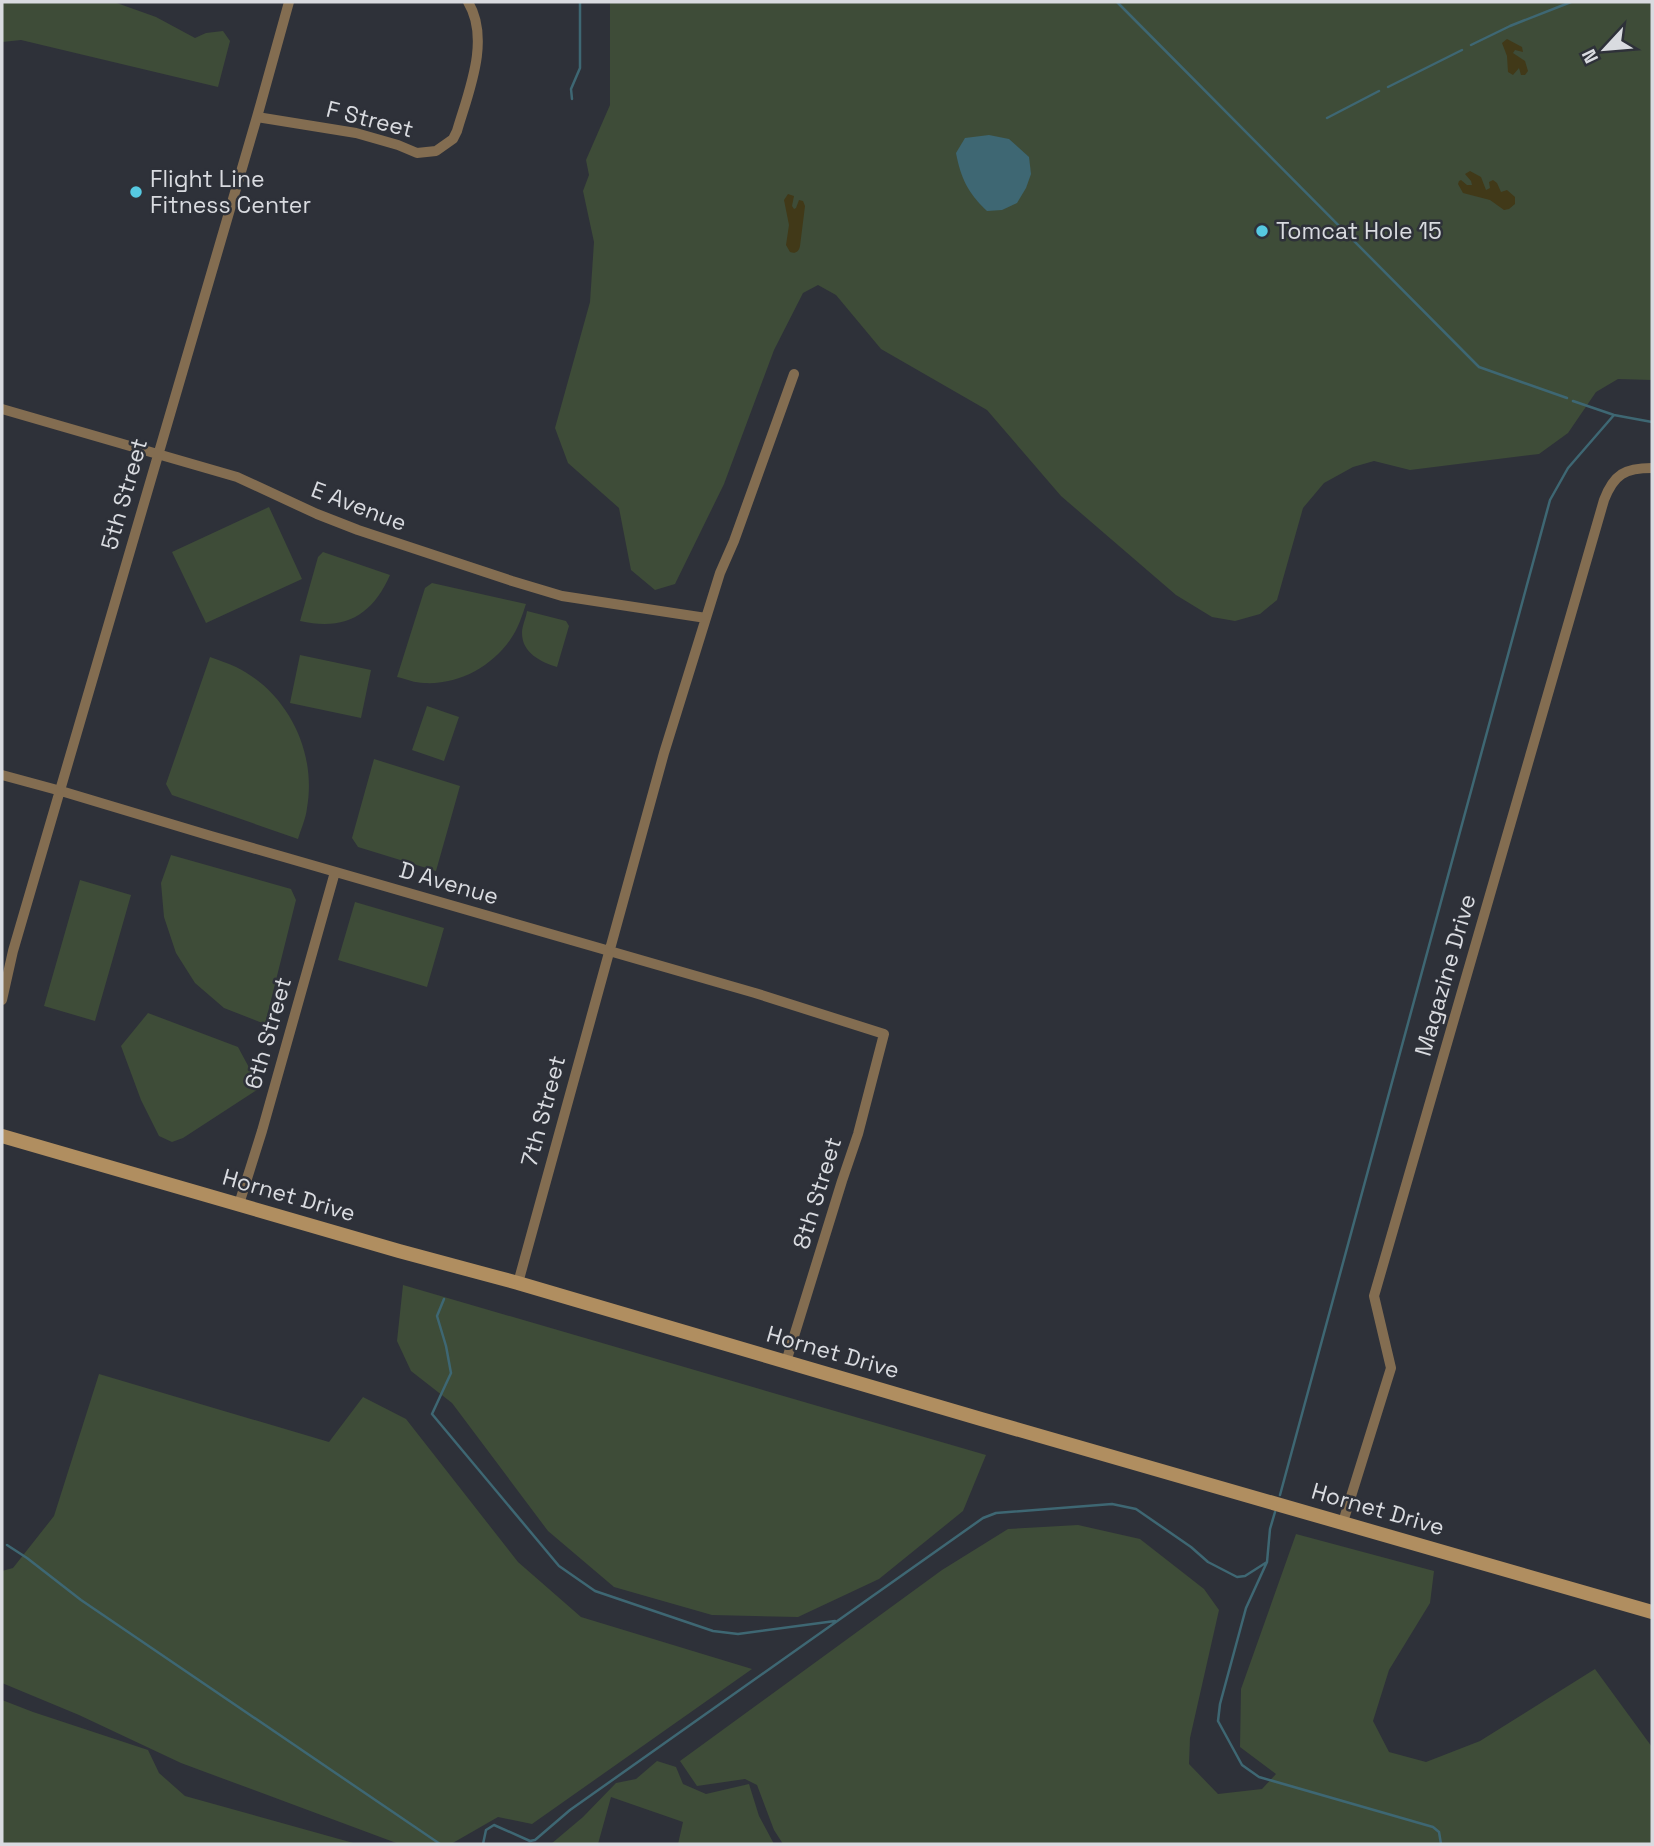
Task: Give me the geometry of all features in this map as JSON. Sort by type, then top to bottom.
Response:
[{"type":"main road","name":"Hornet Drive","points":[[2,1136],[1652,1612]]},
{"type":"street","name":"5th Street","points":[[2,1000],[13,951],[289,2]]},
{"type":"street","name":"F Street","points":[[257,117],[349,131],[417,152],[436,151],[453,139],[457,131],[476,65],[478,35],[468,2]]},
{"type":"street","name":"7th Street","points":[[517,1283],[664,753],[720,573],[794,374]]},
{"type":"street","name":"E Avenue","points":[[2,409],[237,477],[338,522],[403,546],[562,596],[706,618]]},
{"type":"street","name":"Magazine Drive","points":[[1343,1522],[1391,1368],[1374,1296],[1604,500],[1610,485],[1622,474],[1633,469],[1652,468]]},
{"type":"street","name":"D Avenue","points":[[2,775],[755,993],[884,1034]]},
{"type":"street","name":"6th Street","points":[[239,1204],[335,872]]},
{"type":"street","name":"8th Street","points":[[786,1362],[858,1134],[884,1034]]},
{"type":"green space","points":[[2,2],[114,2],[156,17],[195,38],[206,33],[223,31],[230,41],[218,87],[21,40],[2,42]]},
{"type":"green space","points":[[610,2],[1652,2],[1652,380],[1618,379],[1596,392],[1568,433],[1539,454],[1410,470],[1374,461],[1353,467],[1324,483],[1303,508],[1277,600],[1260,614],[1235,621],[1212,617],[1176,595],[1061,496],[987,410],[881,349],[836,295],[818,285],[803,293],[774,350],[724,484],[675,584],[655,590],[631,570],[619,508],[568,463],[555,428],[590,302],[594,242],[583,191],[589,175],[586,160],[610,105]]},
{"type":"green space","points":[[269,507],[302,579],[206,623],[172,552]]},
{"type":"green space","points":[[323,552],[390,575],[375,601],[355,617],[343,622],[316,624],[300,621],[318,557]]},
{"type":"green space","points":[[432,583],[526,604],[510,640],[483,666],[449,681],[421,683],[397,677],[425,588]]},
{"type":"green space","points":[[527,611],[566,621],[569,626],[557,667],[539,659],[525,646],[522,633]]},
{"type":"green space","points":[[300,655],[371,670],[361,718],[290,703]]},
{"type":"green space","points":[[210,657],[236,667],[254,678],[284,708],[294,726],[307,765],[309,787],[306,812],[298,839],[172,795],[166,784]]},
{"type":"green space","points":[[427,706],[459,717],[444,761],[412,750]]},
{"type":"green space","points":[[374,759],[460,786],[436,871],[358,847],[352,838]]},
{"type":"green space","points":[[171,855],[291,889],[296,900],[265,1024],[224,1008],[195,983],[176,953],[164,917],[161,883]]},
{"type":"green space","points":[[80,880],[131,895],[95,1021],[44,1006]]},
{"type":"green space","points":[[355,902],[444,928],[427,987],[338,960]]},
{"type":"green space","points":[[148,1013],[238,1047],[260,1088],[183,1138],[172,1142],[159,1136],[141,1100],[121,1046]]},
{"type":"green space","points":[[403,1285],[986,1455],[963,1511],[879,1579],[798,1617],[712,1615],[614,1587],[548,1531],[452,1403],[411,1371],[397,1341]]},
{"type":"green space","points":[[99,1374],[329,1442],[363,1397],[406,1419],[518,1562],[581,1617],[752,1669],[532,1824],[498,1817],[451,1844],[399,1844],[181,1763],[79,1715],[2,1683],[2,1571],[13,1568],[54,1516]]},
{"type":"green space","points":[[1078,1525],[1140,1539],[1204,1589],[1219,1610],[1190,1738],[1189,1764],[1218,1794],[1262,1789],[1276,1774],[1240,1747],[1241,1689],[1296,1534],[1434,1571],[1430,1603],[1389,1670],[1373,1721],[1389,1752],[1426,1762],[1480,1741],[1595,1669],[1652,1747],[1652,1844],[783,1844],[774,1830],[757,1785],[745,1779],[697,1786],[680,1761],[942,1570],[1008,1529]]},
{"type":"green space","points":[[2,1700],[148,1750],[159,1773],[185,1796],[357,1844],[2,1844]]},
{"type":"green space","points":[[657,1761],[676,1767],[683,1784],[706,1794],[749,1784],[759,1816],[774,1844],[678,1844],[683,1822],[611,1797],[598,1844],[551,1844],[583,1817],[616,1783],[636,1779]]},
{"type":"sand","points":[[1507,39],[1522,47],[1523,52],[1515,50],[1513,53],[1525,61],[1528,71],[1525,75],[1521,75],[1519,68],[1513,75],[1508,72],[1507,56],[1502,43]]},
{"type":"sand","points":[[1470,171],[1481,177],[1486,190],[1490,188],[1489,182],[1493,180],[1501,192],[1507,190],[1515,197],[1515,204],[1504,210],[1490,200],[1463,193],[1458,184],[1461,180],[1472,185],[1465,174]]},
{"type":"sand","points":[[788,194],[794,196],[794,209],[799,200],[803,201],[805,206],[800,246],[794,253],[790,252],[786,245],[789,225],[784,200]]},
{"type":"water","points":[[989,135],[1009,139],[1029,157],[1031,174],[1026,188],[1017,203],[1002,210],[987,211],[970,192],[956,153],[965,138]]},
{"type":"waterway","points":[[572,99],[571,89],[580,68],[580,2]]},
{"type":"waterway","points":[[1117,2],[1479,367],[1567,398]]},
{"type":"waterway","points":[[1471,45],[1571,2]]},
{"type":"waterway","points":[[1388,87],[1462,50]]},
{"type":"waterway","points":[[1327,118],[1379,91]]},
{"type":"waterway","points":[[1573,401],[1614,415],[1652,422]]},
{"type":"waterway","points":[[1280,1495],[1550,500],[1568,468],[1614,415]]},
{"type":"waterway","points":[[444,1299],[437,1316],[451,1373],[432,1414],[559,1566],[595,1591],[713,1631],[738,1634],[835,1621]]},
{"type":"waterway","points":[[483,1844],[486,1830],[494,1825],[530,1841],[535,1840],[570,1810],[983,1518],[996,1513],[1112,1504],[1136,1509],[1208,1562],[1237,1577],[1245,1576],[1267,1562]]},
{"type":"waterway","points":[[1275,1512],[1270,1529],[1267,1562],[1246,1608],[1220,1704],[1218,1721],[1242,1765],[1259,1777],[1433,1827],[1439,1832],[1441,1844]]},
{"type":"waterway","points":[[7,1545],[81,1600],[440,1844]]},
{"type":"place","name":"Flight Line Fitness Center","points":[[136,192]]},
{"type":"place","name":"Tomcat Hole 15","points":[[1262,231]]}]
